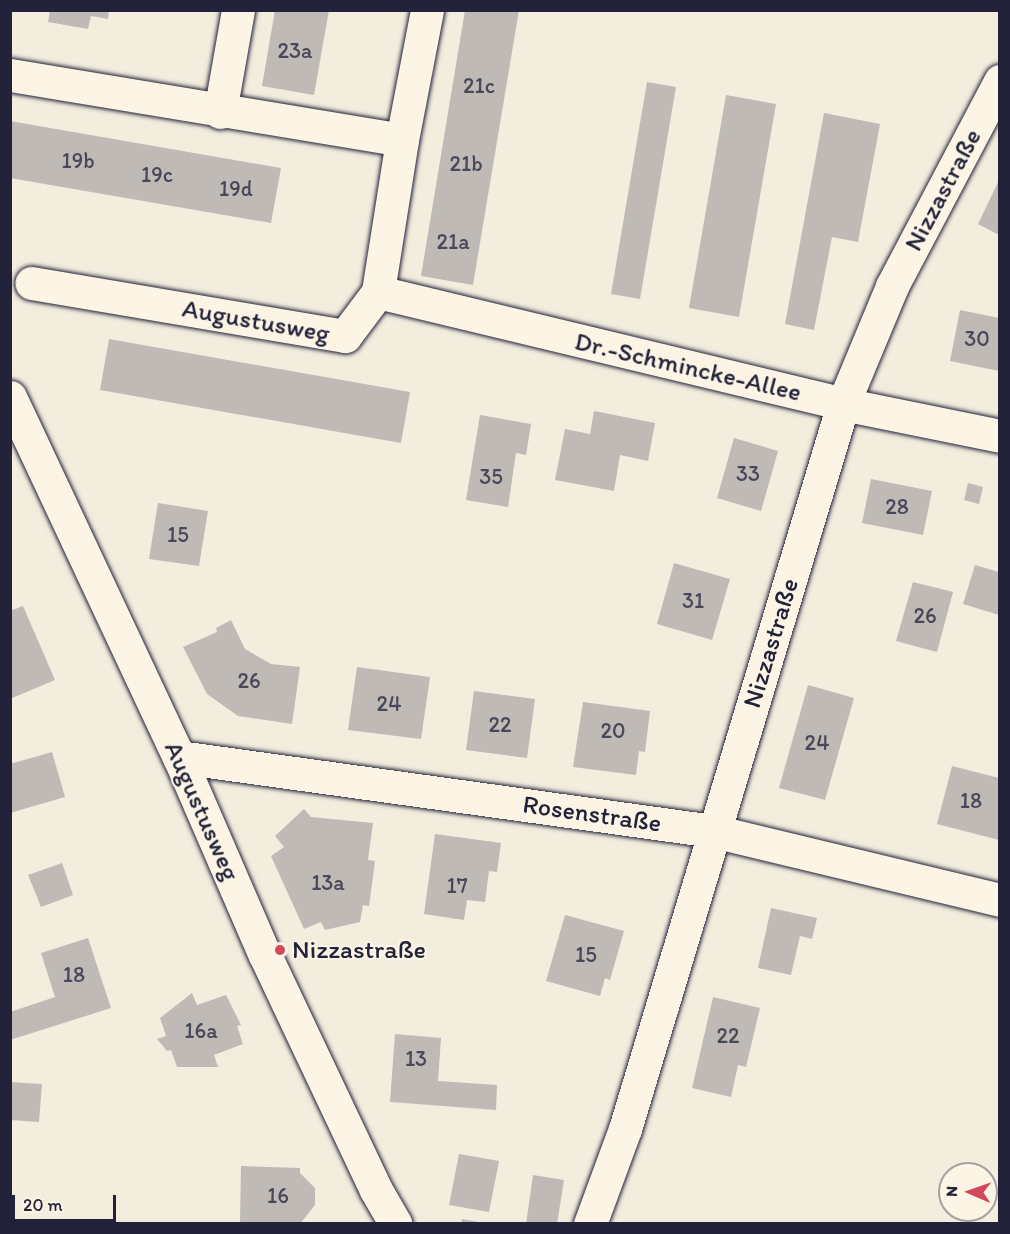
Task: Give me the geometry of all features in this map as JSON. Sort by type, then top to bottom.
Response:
[{"type":"street","points":[[220,112],[238,10]]},
{"type":"street","name":"Augustusweg","points":[[31,283],[345,336],[378,292],[402,140],[427,10]]},
{"type":"street","points":[[10,75],[220,112],[402,140]]},
{"type":"street","name":"Nizzastraße","points":[[590,1224],[625,1129],[843,404],[892,286],[999,81]]},
{"type":"street","name":"Dr.-Schmincke-Allee","points":[[378,292],[843,404],[999,436]]},
{"type":"street","name":"Augustusweg","points":[[10,397],[179,757],[264,953],[376,1190],[396,1224]]},
{"type":"street","name":"Rosenstraße","points":[[179,757],[713,831],[999,900]]},
{"type":"building","points":[[50,10],[109,10],[108,19],[91,16],[88,29],[48,22]]},
{"type":"building","points":[[275,10],[329,10],[314,95],[262,86]]},
{"type":"building","points":[[465,10],[519,10],[473,285],[421,276]]},
{"type":"building","points":[[647,82],[676,87],[640,299],[611,294]]},
{"type":"building","points":[[726,95],[776,104],[739,317],[689,308]]},
{"type":"building","points":[[824,113],[880,124],[858,242],[832,237],[814,330],[785,324]]},
{"type":"building","points":[[10,121],[281,168],[271,223],[10,178]]},
{"type":"building","points":[[999,180],[999,235],[978,224]]},
{"type":"building","points":[[960,310],[999,318],[999,371],[950,361]]},
{"type":"building","points":[[109,339],[410,392],[401,443],[100,390]]},
{"type":"building","points":[[594,411],[655,423],[648,461],[620,455],[614,491],[555,480],[565,429],[590,434]]},
{"type":"building","points":[[480,415],[531,424],[526,455],[516,453],[508,507],[466,500]]},
{"type":"building","points":[[734,438],[778,451],[761,511],[717,498]]},
{"type":"building","points":[[871,479],[932,491],[923,535],[862,523]]},
{"type":"building","points":[[968,483],[983,487],[979,504],[964,500]]},
{"type":"building","points":[[158,503],[208,511],[199,566],[149,559]]},
{"type":"building","points":[[674,563],[730,579],[712,640],[657,624]]},
{"type":"building","points":[[975,565],[999,572],[999,615],[963,604]]},
{"type":"building","points":[[913,582],[953,592],[937,652],[896,641]]},
{"type":"building","points":[[23,606],[55,680],[10,699],[10,611]]},
{"type":"building","points":[[231,620],[245,649],[271,664],[300,667],[292,724],[238,716],[207,694],[183,647],[217,632],[216,628]]},
{"type":"building","points":[[357,667],[430,677],[421,739],[348,730]]},
{"type":"building","points":[[808,685],[854,698],[825,800],[779,788]]},
{"type":"building","points":[[474,691],[535,699],[527,758],[466,750]]},
{"type":"building","points":[[583,702],[650,711],[645,752],[639,751],[636,775],[573,767]]},
{"type":"building","points":[[52,752],[65,797],[10,813],[10,764]]},
{"type":"building","points":[[952,766],[999,778],[999,840],[937,824]]},
{"type":"building","points":[[304,809],[311,817],[373,823],[368,860],[375,861],[369,906],[363,905],[360,922],[325,930],[321,922],[304,929],[271,856],[284,847],[275,836]]},
{"type":"building","points":[[435,834],[501,843],[497,872],[489,871],[485,902],[467,900],[464,920],[424,914]]},
{"type":"building","points":[[62,863],[73,895],[41,907],[28,875]]},
{"type":"building","points":[[771,908],[817,918],[812,939],[800,936],[791,975],[758,968]]},
{"type":"building","points":[[565,915],[624,931],[610,980],[605,978],[600,996],[546,981]]},
{"type":"building","points":[[88,938],[111,1008],[10,1040],[10,1012],[55,997],[41,953]]},
{"type":"building","points":[[192,993],[197,1005],[226,995],[241,1025],[237,1026],[243,1044],[214,1055],[218,1067],[177,1067],[171,1050],[167,1051],[157,1039],[166,1036],[160,1018]]},
{"type":"building","points":[[713,997],[760,1008],[746,1067],[738,1065],[731,1097],[692,1088]]},
{"type":"building","points":[[395,1034],[441,1038],[438,1081],[497,1085],[496,1110],[390,1102]]},
{"type":"building","points":[[10,1082],[42,1084],[39,1122],[10,1120]]},
{"type":"building","points":[[459,1154],[499,1161],[489,1212],[449,1205]]},
{"type":"building","points":[[241,1166],[300,1168],[300,1173],[315,1188],[315,1205],[300,1224],[240,1223]]},
{"type":"building","points":[[533,1175],[564,1180],[557,1224],[526,1224]]},
{"type":"building","points":[[462,1219],[479,1222],[479,1224],[461,1224]]},
{"type":"place","name":"Nizzastraße","points":[[280,950]]}]
